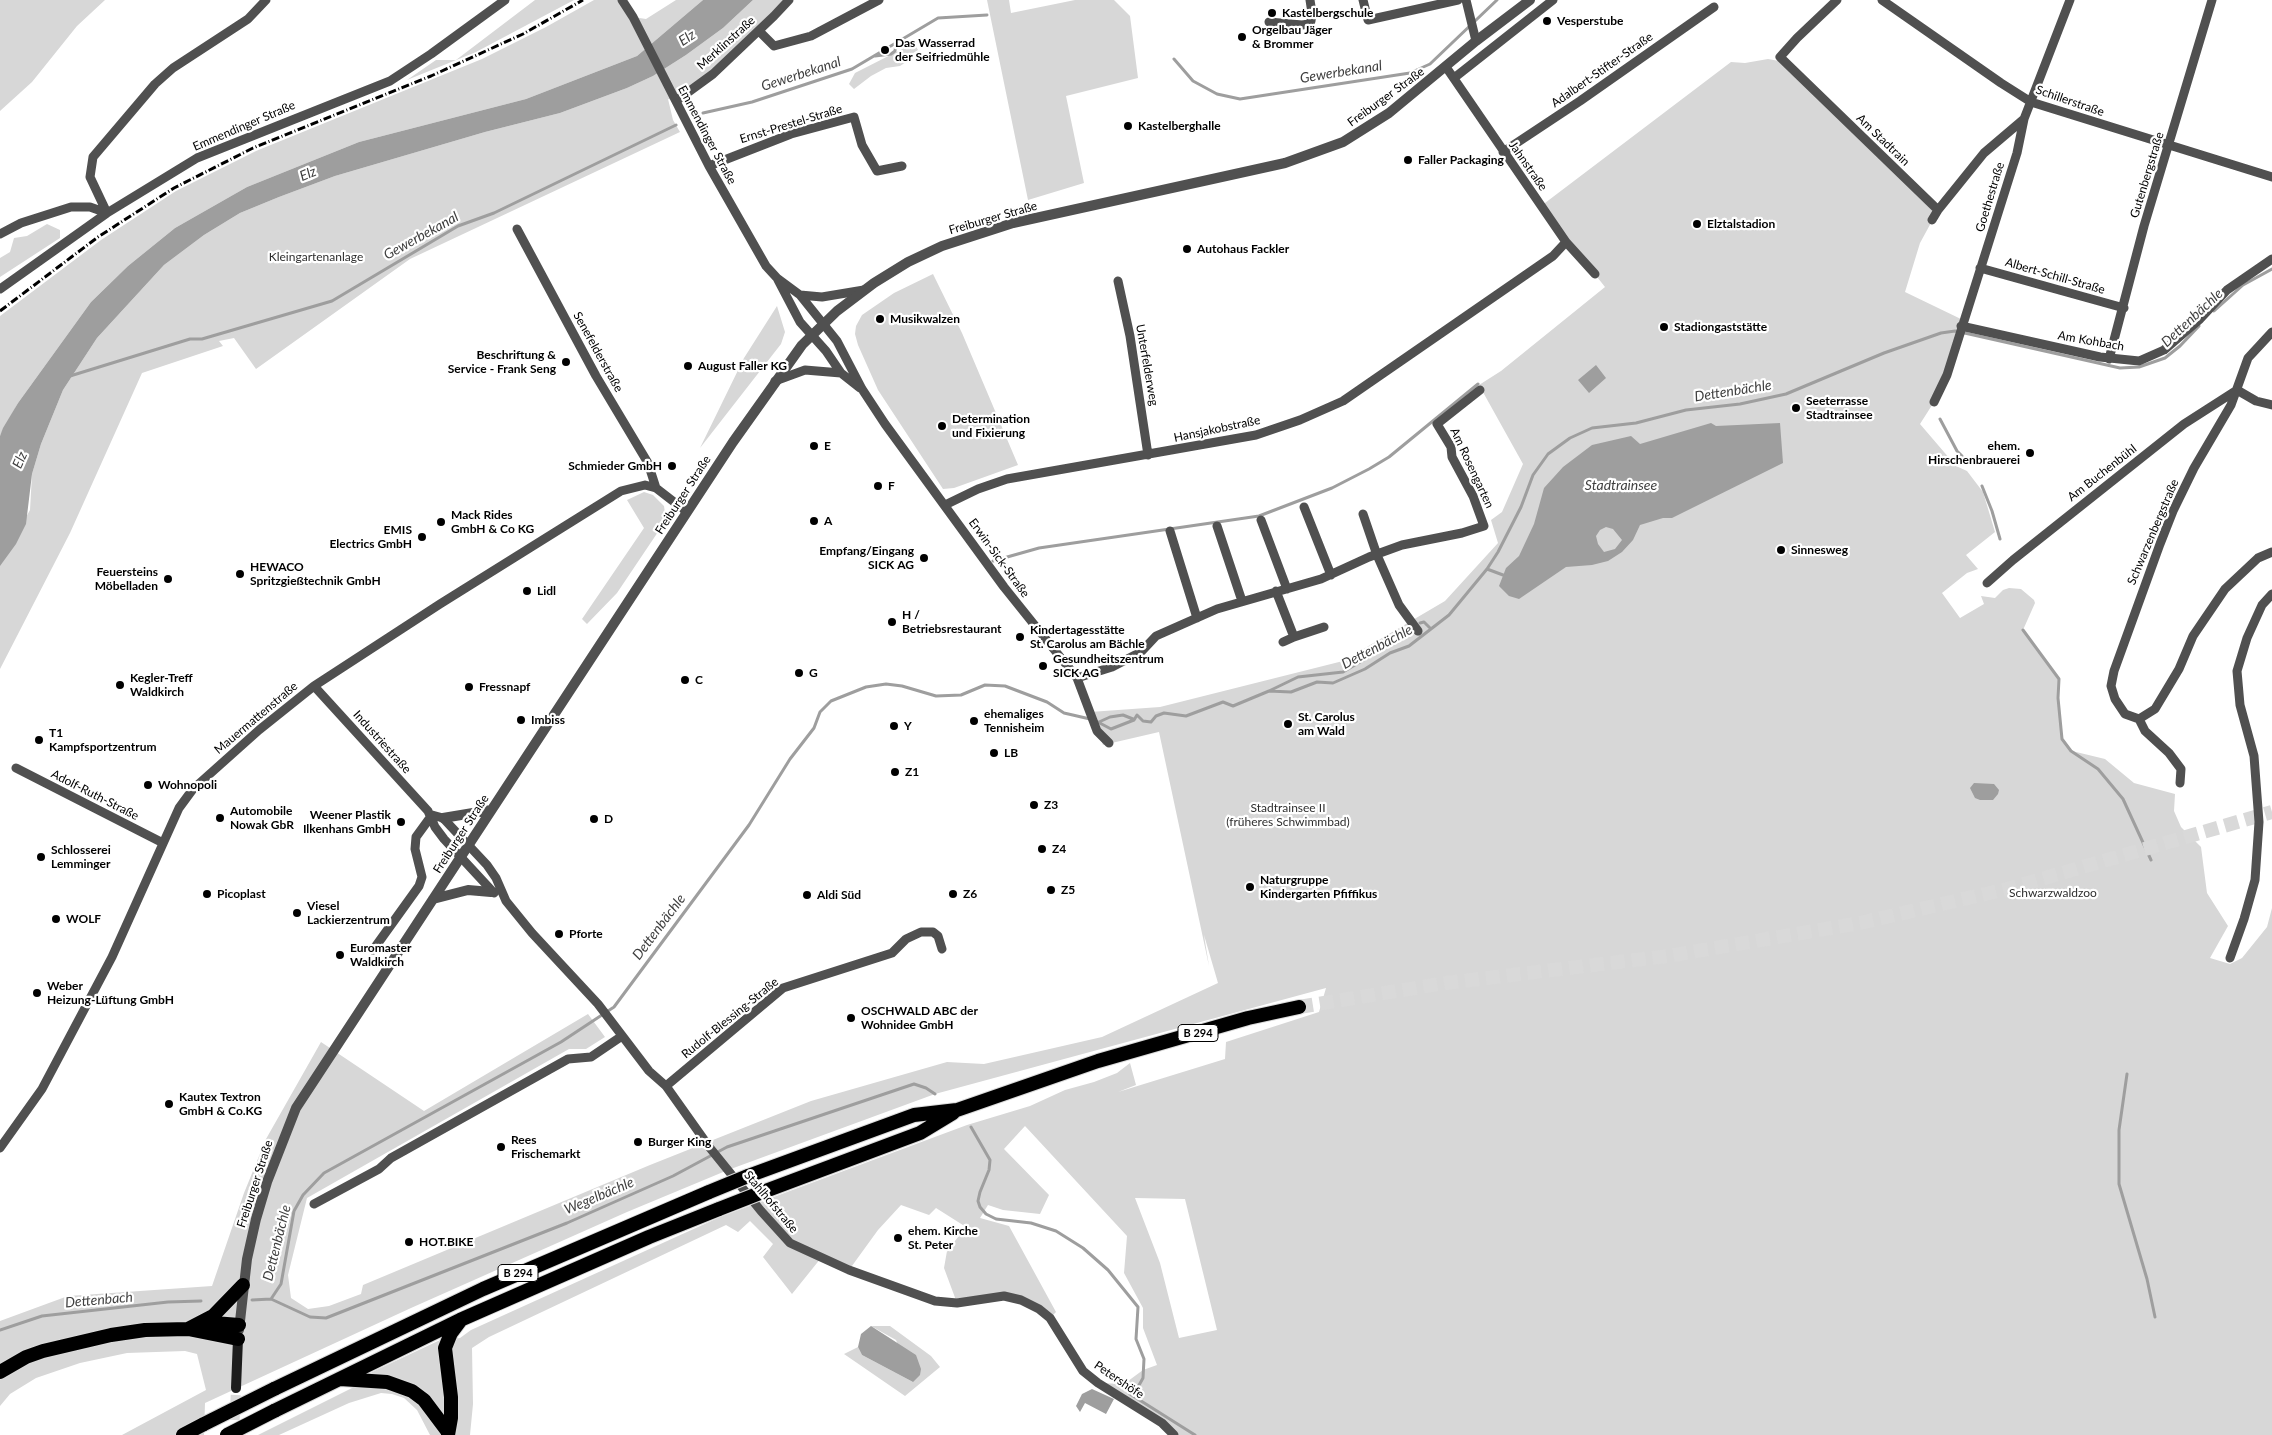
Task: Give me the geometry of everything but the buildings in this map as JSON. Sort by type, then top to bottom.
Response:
[{"type":"highway","name":"B 294","points":[[183,1435],[274,1389],[483,1289],[748,1176],[914,1115],[957,1110],[1098,1062],[1248,1018],[1299,1007]]},
{"type":"highway","name":"B 294","points":[[227,1435],[460,1320],[649,1237],[920,1133],[957,1110]]},
{"type":"highway","points":[[188,1329],[213,1316],[243,1285]]},
{"type":"highway","points":[[448,1434],[451,1418],[451,1397],[445,1348],[451,1333],[460,1320]]},
{"type":"highway","points":[[202,1322],[239,1325]]},
{"type":"highway","points":[[0,1372],[26,1357],[43,1351],[87,1340],[145,1330],[188,1329],[238,1339]]},
{"type":"highway","points":[[339,1379],[387,1382],[412,1391],[428,1404],[448,1434]]},
{"type":"main road","name":"Freiburger Straße","points":[[236,1388],[238,1339]]},
{"type":"street","points":[[107,213],[90,177],[93,157],[155,84],[173,68],[248,19],[266,0]]},
{"type":"street","name":"Emmendinger Straße","points":[[0,289],[107,213],[196,158],[390,81],[431,54],[505,0]]},
{"type":"street","name":"Emmendinger Straße","points":[[622,0],[635,21],[742,227],[766,266],[777,278],[800,295],[824,323]]},
{"type":"street","name":"Merklinstraße","points":[[676,101],[713,74],[789,0]]},
{"type":"street","points":[[759,31],[774,46],[812,36],[879,0]]},
{"type":"street","points":[[1269,22],[1309,24],[1312,13],[1310,0]]},
{"type":"street","points":[[1363,0],[1368,20],[1458,0]]},
{"type":"street","points":[[1466,0],[1472,31],[1476,41]]},
{"type":"street","name":"Freiburger Straße","points":[[238,1339],[243,1285],[251,1239],[266,1182],[296,1108],[775,381],[824,323],[864,290],[908,262],[982,232],[1049,215],[1269,167],[1331,147],[1358,134],[1389,113],[1476,41],[1530,0]]},
{"type":"street","points":[[1454,78],[1553,0]]},
{"type":"street","name":"Am Stadtrain","points":[[1837,0],[1780,57],[1938,210]]},
{"type":"street","name":"Schillerstraße","points":[[1882,0],[1993,78],[2032,102],[2272,177]]},
{"type":"street","name":"Goethestraße","points":[[1934,402],[1946,379],[2016,153],[2024,118],[2032,102],[2070,0]]},
{"type":"street","name":"Gutenbergstraße","points":[[2109,359],[2124,308],[2144,226],[2212,0]]},
{"type":"street","name":"Adalbert-Stifter-Straße","points":[[1503,152],[1573,106],[1714,7]]},
{"type":"street","name":"Jahnstraße","points":[[1446,67],[1566,242],[1595,274]]},
{"type":"street","name":"Ernst-Prestel-Straße","points":[[709,166],[791,134],[854,118],[862,144],[877,172],[902,166]]},
{"type":"street","points":[[1932,220],[1984,153],[2024,118]]},
{"type":"street","points":[[0,234],[21,223],[71,207],[90,207],[107,213]]},
{"type":"street","name":"Senefelderstraße","points":[[517,229],[596,376],[648,463],[656,488]]},
{"type":"street","name":"Hansjakobstraße","points":[[945,505],[978,489],[1008,479],[1256,435],[1300,420],[1343,401],[1552,256],[1566,242]]},
{"type":"street","name":"Am Kohbach","points":[[1960,330],[2109,359],[2139,361],[2164,350],[2200,318],[2227,290],[2272,259]]},
{"type":"street","name":"Albert-Schill-Straße","points":[[1980,268],[2124,308]]},
{"type":"street","name":"Emmendinger Straße","points":[[777,278],[800,322],[812,336]]},
{"type":"street","name":"Unterfelderweg","points":[[1118,280],[1133,353],[1148,455]]},
{"type":"street","points":[[800,295],[822,297],[864,290]]},
{"type":"street","name":"Erwin-Sick-Straße","points":[[824,323],[849,361],[862,390],[1002,585],[1077,678],[1097,731],[1109,744]]},
{"type":"street","name":"Schwarzenbergstraße","points":[[2180,783],[2181,769],[2169,754],[2145,731],[2139,719],[2125,714],[2115,699],[2112,686],[2114,671],[2173,511],[2194,468],[2231,405],[2248,358],[2272,332]]},
{"type":"street","name":"Erwin-Sick-Straße","points":[[812,336],[841,373],[862,390]]},
{"type":"street","points":[[775,381],[805,370],[841,373]]},
{"type":"street","name":"Am Rosengarten","points":[[1077,678],[1112,667],[1141,652],[1156,636],[1242,601],[1331,575],[1402,545],[1462,533],[1484,526],[1472,496],[1452,457],[1450,447],[1437,424],[1480,390]]},
{"type":"street","points":[[2237,390],[2256,400],[2272,404]]},
{"type":"street","name":"Am Buchenbühl","points":[[1986,583],[2184,424],[2237,390]]},
{"type":"street","name":"Mauermattenstraße","points":[[0,1148],[42,1090],[112,957],[179,808],[193,789],[259,730],[314,686],[440,604],[621,491],[644,485],[656,488]]},
{"type":"street","points":[[656,488],[687,512]]},
{"type":"street","points":[[1304,507],[1331,575]]},
{"type":"street","points":[[1363,514],[1377,554],[1399,605],[1418,631]]},
{"type":"street","points":[[1261,520],[1287,589]]},
{"type":"street","points":[[1217,526],[1242,601]]},
{"type":"street","points":[[1170,531],[1197,618]]},
{"type":"street","points":[[2139,719],[2155,709],[2165,695],[2193,636],[2225,589],[2258,558],[2272,552]]},
{"type":"street","points":[[1276,591],[1294,637]]},
{"type":"street","points":[[2230,958],[2255,880],[2259,822],[2254,756],[2240,705],[2237,671],[2247,638],[2262,605],[2272,594]]},
{"type":"street","points":[[1283,642],[1324,627]]},
{"type":"street","name":"Industriestraße","points":[[314,686],[432,815],[435,827],[460,858]]},
{"type":"street","name":"Adolf-Ruth-Straße","points":[[16,768],[163,843]]},
{"type":"street","points":[[373,950],[418,886],[422,877],[415,849],[416,837],[432,815],[443,818],[491,810]]},
{"type":"street","points":[[443,818],[468,845]]},
{"type":"street","name":"Stahlhofstraße","points":[[468,845],[496,878],[504,897],[532,934],[598,1004],[649,1071],[666,1086],[710,1148],[790,1244],[858,1274],[936,1301],[957,1303]]},
{"type":"street","points":[[460,858],[491,892]]},
{"type":"street","points":[[433,899],[468,890],[491,892],[504,897]]},
{"type":"street","name":"Rudolf-Blessing-Straße","points":[[666,1086],[783,988],[892,953],[906,939],[921,932],[933,932],[938,936],[942,949]]},
{"type":"street","points":[[314,1204],[380,1169],[391,1158],[568,1059],[591,1057],[622,1036]]},
{"type":"street","name":"Petershöfe","points":[[957,1303],[1004,1296],[1021,1300],[1039,1309],[1050,1318],[1083,1371],[1098,1383],[1162,1423],[1174,1435]]},
{"type":"green space","points":[[0,0],[105,0],[77,26],[32,82],[0,111]]},
{"type":"green space","points":[[535,0],[574,0],[476,52],[407,80],[436,60],[456,60]]},
{"type":"green space","points":[[594,0],[622,0],[633,17],[646,19],[676,0],[703,0],[637,56],[526,99],[359,142],[247,187],[175,228],[128,266],[91,302],[18,403],[0,436],[0,316],[101,240],[176,191],[256,151],[482,59],[546,27]]},
{"type":"green space","name":"Kleingartenanlage","points":[[753,0],[789,0],[774,16],[676,101],[668,99],[673,120],[680,132],[410,259],[256,369],[234,338],[219,341],[223,346],[142,373],[70,533],[0,669],[0,564],[30,510],[32,474],[41,444],[63,390],[97,338],[164,265],[204,235],[240,213],[279,197],[335,176],[485,132],[560,113],[627,88],[653,76],[686,55],[723,28]]},
{"type":"green space","points":[[987,0],[1009,0],[1011,13],[1075,0],[1114,0],[1130,16],[1138,78],[1066,96],[1084,183],[1028,200]]},
{"type":"green space","points":[[914,43],[918,50],[908,56],[906,62],[900,66],[886,68],[871,76],[854,89],[849,84],[855,73]]},
{"type":"green space","points":[[1768,59],[1779,61],[1938,210],[1920,243],[1905,292],[1963,320],[1934,402],[1920,424],[1956,466],[1967,471],[1983,492],[1995,532],[1966,555],[1978,569],[1967,573],[1942,593],[1960,618],[1984,604],[1981,596],[1995,598],[2003,590],[2009,588],[2021,589],[2034,600],[2035,603],[2023,630],[2059,679],[2058,698],[2062,739],[2072,751],[2105,759],[2134,783],[2175,794],[2174,811],[2181,827],[2201,847],[2207,893],[2228,926],[2210,958],[2230,964],[2242,958],[2267,927],[2272,908],[2272,1435],[1174,1435],[1098,1383],[1124,1384],[1143,1370],[1157,1365],[1143,1328],[1143,1308],[1124,1273],[1127,1236],[1025,1126],[1004,1149],[1049,1195],[1040,1214],[1003,1210],[988,1205],[980,1218],[1009,1226],[1056,1312],[1050,1318],[1004,1296],[957,1303],[944,1268],[947,1251],[966,1227],[936,1208],[929,1215],[901,1205],[878,1230],[849,1270],[821,1258],[792,1294],[763,1257],[773,1244],[750,1221],[738,1232],[726,1225],[489,1337],[472,1348],[473,1404],[470,1435],[430,1435],[417,1410],[404,1398],[381,1393],[349,1403],[279,1435],[258,1435],[354,1387],[372,1372],[438,1341],[460,1338],[471,1330],[720,1217],[967,1125],[1030,1106],[1065,1090],[1094,1082],[1117,1073],[1130,1063],[1136,1085],[1118,1092],[1225,1059],[1226,1042],[1319,1012],[1326,988],[935,1094],[728,1170],[627,1212],[411,1308],[205,1403],[204,1435],[122,1435],[206,1390],[197,1354],[185,1351],[127,1353],[80,1363],[36,1378],[10,1394],[0,1406],[0,1321],[68,1296],[212,1286],[244,1193],[266,1139],[321,1042],[424,1111],[588,1014],[605,1037],[586,1049],[569,1049],[307,1198],[288,1275],[291,1298],[308,1309],[329,1306],[361,1294],[363,1285],[650,1165],[811,1101],[947,1062],[984,1064],[1102,1037],[1218,983],[1204,935],[1209,966],[1159,732],[1103,745],[1090,712],[1160,707],[1343,661],[1445,601],[1498,543],[1491,520],[1502,512],[1523,464],[1479,385],[1501,371],[1605,287],[1541,206],[1731,62],[1745,63]],"holes":[[[1135,1198],[1185,1199],[1217,1330],[1179,1338],[1160,1263]]]},
{"type":"green space","points":[[47,224],[60,230],[60,238],[0,277],[0,258],[10,252],[14,238],[27,236]]},
{"type":"green space","points":[[933,274],[962,333],[1018,465],[954,488],[943,489],[878,390],[855,334],[856,326],[862,315],[894,293]]},
{"type":"green space","points":[[777,306],[785,332],[781,344],[700,448],[744,358]]},
{"type":"green space","points":[[644,492],[653,495],[664,506],[666,520],[617,593],[587,624],[582,619],[644,528],[627,500]]},
{"type":"green space","points":[[871,1326],[890,1326],[931,1356],[940,1367],[905,1396],[844,1354],[858,1347],[862,1355],[913,1382],[896,1340]]},
{"type":"water","name":"Elz","points":[[703,0],[753,0],[723,28],[686,55],[653,76],[627,88],[560,113],[485,132],[335,176],[279,197],[240,213],[204,235],[164,265],[97,338],[63,390],[41,444],[32,474],[26,524],[16,544],[0,566],[0,436],[3,428],[18,403],[91,302],[128,266],[175,228],[247,187],[359,142],[526,99],[637,56]]},
{"type":"water","points":[[1596,365],[1606,378],[1589,393],[1578,380]]},
{"type":"water","name":"Stadtrainsee","points":[[1711,423],[1716,426],[1780,423],[1783,463],[1672,518],[1663,518],[1640,525],[1633,540],[1622,552],[1608,561],[1592,565],[1566,567],[1519,599],[1509,596],[1499,586],[1506,568],[1519,556],[1534,524],[1544,488],[1563,467],[1592,445],[1631,436],[1640,444]],"holes":[[[1606,527],[1613,529],[1622,540],[1615,549],[1604,552],[1598,544],[1596,536],[1600,530]]]},
{"type":"water","points":[[1974,783],[1994,784],[1999,790],[1998,794],[1993,800],[1975,798],[1970,788]]},
{"type":"water","points":[[871,1326],[916,1355],[921,1369],[920,1375],[913,1382],[862,1355],[858,1347],[861,1334]]},
{"type":"water","points":[[1092,1389],[1114,1399],[1106,1414],[1085,1403],[1080,1412],[1076,1406],[1082,1394]]},
{"type":"waterway","name":"Gewerbekanal","points":[[1174,59],[1193,81],[1217,94],[1240,99],[1410,73],[1430,64],[1497,0]]},
{"type":"waterway","name":"Gewerbekanal","points":[[703,113],[752,102],[852,69],[938,18],[987,15]]},
{"type":"waterway","name":"Gewerbekanal","points":[[875,56],[891,54],[895,51],[896,44]]},
{"type":"waterway","name":"Gewerbekanal","points":[[70,376],[190,339],[202,339],[332,301],[458,226],[494,213],[676,125]]},
{"type":"waterway","name":"Dettenbächle","points":[[2214,311],[2243,285],[2272,269]]},
{"type":"waterway","name":"Dettenbächle","points":[[1096,721],[1111,729],[1134,720],[1137,715],[1143,721],[1151,722],[1156,716],[1164,713],[1186,716],[1223,702],[1233,706],[1269,691],[1291,692],[1317,682],[1333,683],[1365,669],[1390,653],[1409,646],[1449,615],[1487,569],[1521,507],[1533,475],[1548,454],[1570,438],[1592,428],[1636,423],[1686,410],[1740,404],[1786,394],[1884,353],[1941,333],[1955,331],[2120,368],[2139,367],[2165,358],[2180,346],[2199,326]]},
{"type":"waterway","points":[[993,561],[1039,548],[1259,516],[1332,488],[1389,457],[1478,384]]},
{"type":"waterway","points":[[1940,419],[1957,451],[1962,456],[1963,463]]},
{"type":"waterway","points":[[1982,486],[2000,539]]},
{"type":"waterway","points":[[1487,569],[1503,575]]},
{"type":"waterway","points":[[1420,623],[1424,622],[1431,629]]},
{"type":"waterway","name":"Dettenbächle","points":[[1269,691],[1298,677],[1343,672],[1394,642],[1410,629]]},
{"type":"waterway","points":[[2023,630],[2059,679],[2058,698],[2062,739],[2071,751],[2098,769],[2123,799],[2151,860]]},
{"type":"waterway","points":[[1399,639],[1412,632]]},
{"type":"waterway","name":"Dettenbächle","points":[[271,1299],[281,1284],[294,1211],[303,1195],[324,1173],[561,1042],[614,1007],[749,825],[790,759],[814,728],[820,712],[831,701],[866,687],[886,684],[902,686],[936,696],[961,695],[985,685],[1005,686],[1047,702],[1064,713],[1090,719]]},
{"type":"waterway","name":"Dettenbächle","points":[[1099,722],[1110,717],[1123,715],[1133,719]]},
{"type":"waterway","points":[[2127,1074],[2119,1130],[2119,1184],[2147,1279],[2155,1317]]},
{"type":"waterway","name":"Wegelbächle","points":[[271,1299],[310,1317],[326,1318],[567,1223],[673,1176],[727,1147],[914,1084],[926,1088],[935,1094]]},
{"type":"waterway","name":"Wegelbächle","points":[[971,1127],[990,1160],[989,1170],[978,1201],[980,1207],[986,1214],[996,1219],[1031,1223],[1056,1231],[1083,1248],[1108,1270],[1138,1307],[1136,1339],[1144,1359],[1143,1378],[1138,1387],[1130,1394],[1195,1435]]},
{"type":"waterway","name":"Dettenbach","points":[[252,1300],[271,1299]]},
{"type":"waterway","name":"Dettenbach","points":[[0,1330],[42,1316],[168,1302],[201,1301]]},
{"type":"tunnel","points":[[1299,1007],[1446,983],[1668,956],[1860,923],[2007,889],[2272,812]]},
{"type":"tunnel","points":[[234,1435],[236,1388]]},
{"type":"railway","points":[[0,311],[98,237],[174,188],[253,148],[431,76],[523,34],[583,0]]},
{"type":"place","name":"Kastelbergschule","points":[[1272,13]]},
{"type":"place","name":"Vesperstube","points":[[1547,21]]},
{"type":"place","name":"Orgelbau Jäger & Brommer","points":[[1242,37]]},
{"type":"place","name":"Das Wasserrad der Seifriedmühle","points":[[885,50]]},
{"type":"place","name":"Kastelberghalle","points":[[1128,126]]},
{"type":"place","name":"Faller Packaging","points":[[1408,160]]},
{"type":"place","name":"Elztalstadion","points":[[1697,224]]},
{"type":"place","name":"Autohaus Fackler","points":[[1187,249]]},
{"type":"place","name":"Musikwalzen","points":[[880,319]]},
{"type":"place","name":"Stadiongaststätte","points":[[1664,327]]},
{"type":"place","name":"Beschriftung & Service - Frank Seng","points":[[566,362]]},
{"type":"place","name":"August Faller KG","points":[[688,366]]},
{"type":"place","name":"Seeterrasse Stadtrainsee","points":[[1796,408]]},
{"type":"place","name":"Determination und Fixierung","points":[[942,426]]},
{"type":"place","name":"E","points":[[814,446]]},
{"type":"place","name":"ehem. Hirschenbrauerei","points":[[2030,453]]},
{"type":"place","name":"Schmieder GmbH","points":[[672,466]]},
{"type":"place","name":"F","points":[[878,486]]},
{"type":"place","name":"A","points":[[814,521]]},
{"type":"place","name":"Mack Rides GmbH & Co KG","points":[[441,522]]},
{"type":"place","name":"EMIS Electrics GmbH","points":[[422,537]]},
{"type":"place","name":"Sinnesweg","points":[[1781,550]]},
{"type":"place","name":"Empfang/Eingang SICK AG","points":[[924,558]]},
{"type":"place","name":"HEWACO Spritzgießtechnik GmbH","points":[[240,574]]},
{"type":"place","name":"Feuersteins Möbelladen","points":[[168,579]]},
{"type":"place","name":"Lidl","points":[[527,591]]},
{"type":"place","name":"H / Betriebsrestaurant","points":[[892,622]]},
{"type":"place","name":"Kindertagesstätte St. Carolus am Bächle","points":[[1020,637]]},
{"type":"place","name":"Gesundheitszentrum SICK AG","points":[[1043,666]]},
{"type":"place","name":"G","points":[[799,673]]},
{"type":"place","name":"C","points":[[685,680]]},
{"type":"place","name":"Kegler-Treff Waldkirch","points":[[120,685]]},
{"type":"place","name":"Fressnapf","points":[[469,687]]},
{"type":"place","name":"Imbiss","points":[[521,720]]},
{"type":"place","name":"ehemaliges Tennisheim","points":[[974,721]]},
{"type":"place","name":"St. Carolus am Wald","points":[[1288,724]]},
{"type":"place","name":"Y","points":[[894,726]]},
{"type":"place","name":"T1 Kampfsportzentrum","points":[[39,740]]},
{"type":"place","name":"LB","points":[[994,753]]},
{"type":"place","name":"Z1","points":[[895,772]]},
{"type":"place","name":"Wohnopoli","points":[[148,785]]},
{"type":"place","name":"Z3","points":[[1034,805]]},
{"type":"place","name":"Automobile Nowak GbR","points":[[220,818]]},
{"type":"place","name":"D","points":[[594,819]]},
{"type":"place","name":"Weener Plastik Ilkenhans GmbH","points":[[401,822]]},
{"type":"place","name":"Z4","points":[[1042,849]]},
{"type":"place","name":"Schlosserei Lemminger","points":[[41,857]]},
{"type":"place","name":"Naturgruppe Kindergarten Pfiffikus","points":[[1250,887]]},
{"type":"place","name":"Z5","points":[[1051,890]]},
{"type":"place","name":"Picoplast","points":[[207,894]]},
{"type":"place","name":"Z6","points":[[953,894]]},
{"type":"place","name":"Aldi Süd","points":[[807,895]]},
{"type":"place","name":"Viesel Lackierzentrum","points":[[297,913]]},
{"type":"place","name":"WOLF","points":[[56,919]]},
{"type":"place","name":"Pforte","points":[[559,934]]},
{"type":"place","name":"Euromaster Waldkirch","points":[[340,955]]},
{"type":"place","name":"Weber Heizung-Lüftung GmbH","points":[[37,993]]},
{"type":"place","name":"OSCHWALD ABC der Wohnidee GmbH","points":[[851,1018]]},
{"type":"place","name":"Kautex Textron GmbH & Co.KG","points":[[169,1104]]},
{"type":"place","name":"Burger King","points":[[638,1142]]},
{"type":"place","name":"Rees Frischemarkt","points":[[501,1147]]},
{"type":"place","name":"ehem. Kirche St. Peter","points":[[898,1238]]},
{"type":"place","name":"HOT.BIKE","points":[[409,1242]]},
{"type":"park label","name":"Stadtrainsee II (früheres Schwimmbad)","points":[[1288,815]]},
{"type":"park label","name":"Schwarzwaldzoo","points":[[2053,893]]}]
